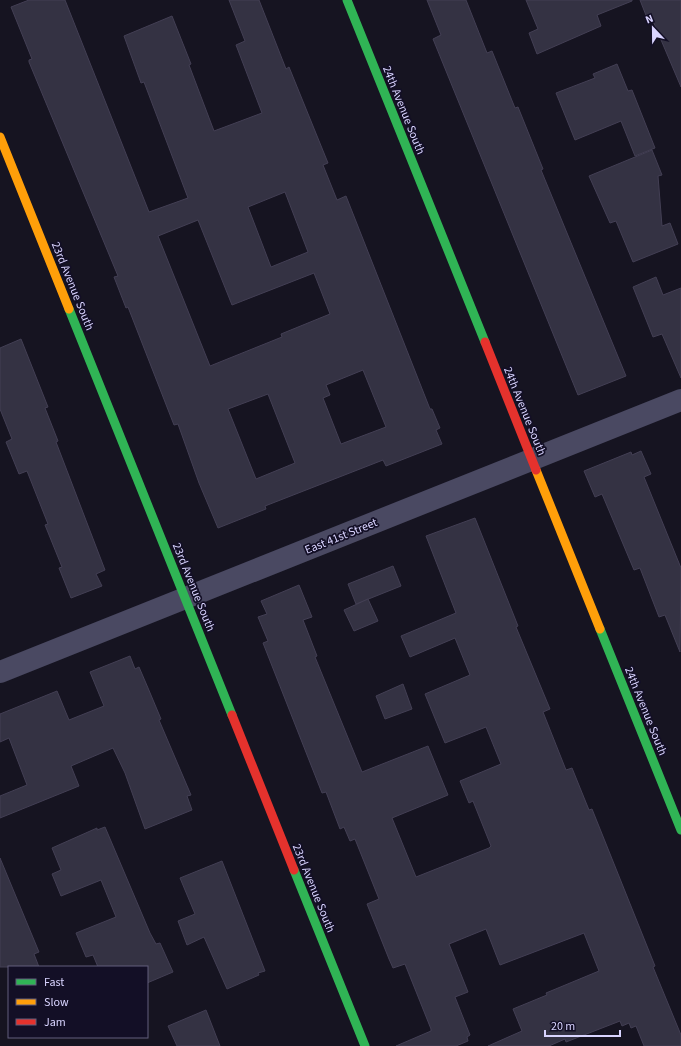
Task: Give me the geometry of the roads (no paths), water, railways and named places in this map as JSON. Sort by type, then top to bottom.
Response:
[{"type":"street","name":"24th Avenue South","points":[[347,0],[681,830]]},
{"type":"street","name":"23rd Avenue South","points":[[0,137],[365,1046]]},
{"type":"street","name":"East 41st Street","points":[[0,672],[681,400]]}]
